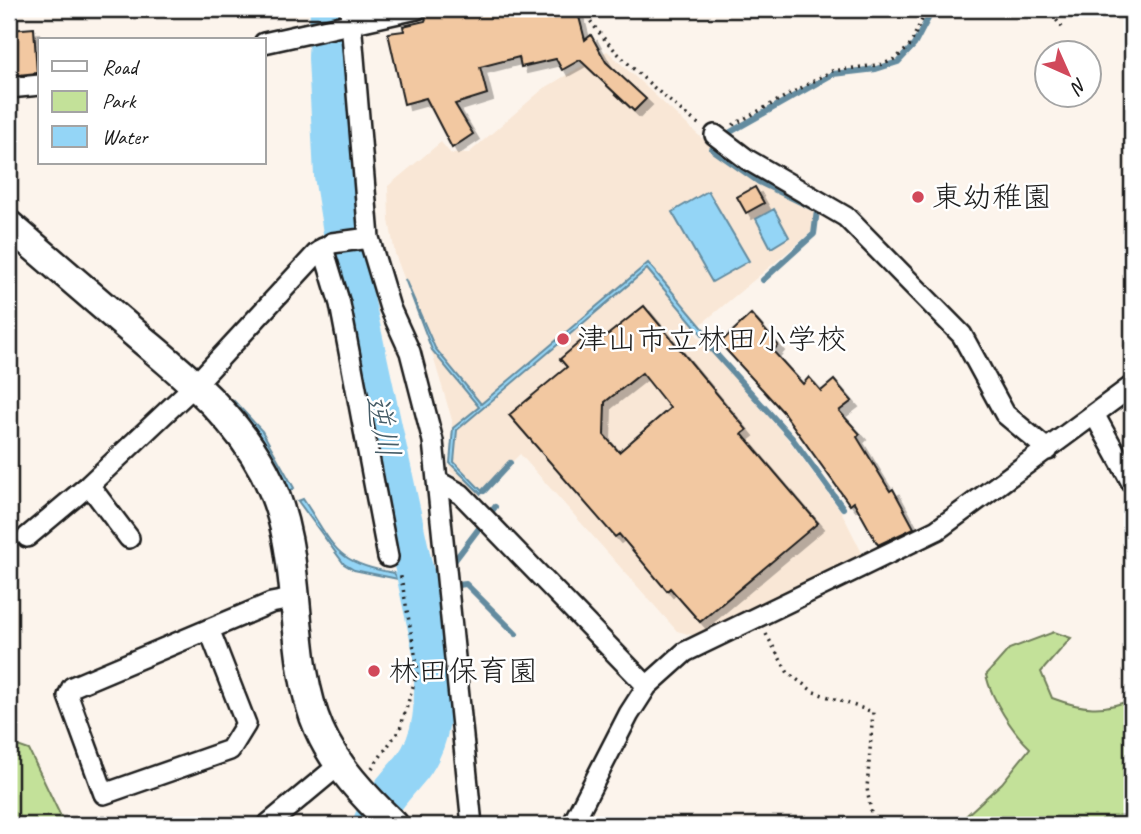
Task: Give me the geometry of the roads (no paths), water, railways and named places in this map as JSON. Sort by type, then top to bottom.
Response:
[{"type":"street","points":[[266,43],[316,32],[348,20],[417,9]]},
{"type":"street","points":[[348,20],[362,188],[360,239],[377,270],[410,352],[422,394],[439,482],[472,825]]},
{"type":"street","points":[[9,88],[38,85]]},
{"type":"street","points":[[715,135],[747,160],[846,217],[962,335],[1005,414],[1048,450]]},
{"type":"street","points":[[9,225],[227,415],[265,473],[279,509],[297,598],[308,697],[319,730],[351,779],[392,823]]},
{"type":"street","points":[[27,537],[89,485],[195,385],[328,246],[360,239]]},
{"type":"street","points":[[328,246],[388,557]]},
{"type":"street","points":[[572,825],[629,714],[647,686],[685,652],[937,530],[1132,386]]},
{"type":"street","points":[[1094,414],[1132,483]]},
{"type":"street","points":[[439,482],[461,494],[647,686]]},
{"type":"street","points":[[89,485],[130,538]]},
{"type":"street","points":[[209,629],[246,724],[230,750],[104,794],[68,696],[72,687],[209,629],[271,603],[297,598]]},
{"type":"street","points":[[267,825],[351,779]]},
{"type":"water","points":[[708,191],[749,261],[712,282],[672,212]]},
{"type":"water","points":[[774,209],[789,237],[771,248],[756,219]]},
{"type":"water","points":[[648,263],[707,333],[704,337],[647,269],[457,430],[454,462],[483,492],[481,494],[450,463],[453,428],[479,407],[432,350],[405,279],[435,348],[481,404]]},
{"type":"water","points":[[234,401],[262,431],[294,488],[290,491],[255,434],[230,406]]},
{"type":"water","points":[[303,499],[330,541],[347,558],[374,569],[394,573],[398,579],[354,570],[344,564],[298,501]]},
{"type":"waterway","name":"逆川","points":[[329,9],[327,58],[333,175],[346,257],[433,656],[432,714],[426,741],[412,767],[384,802],[371,825]]},
{"type":"waterway","points":[[727,134],[833,74],[876,69],[898,62],[914,45],[933,9]]},
{"type":"waterway","points":[[712,149],[759,182],[817,210],[814,234],[763,280]]},
{"type":"waterway","points":[[708,340],[707,344],[792,438],[843,508]]},
{"type":"waterway","points":[[484,491],[510,463]]},
{"type":"waterway","points":[[452,564],[495,507]]},
{"type":"waterway","points":[[408,576],[437,571]]},
{"type":"waterway","points":[[458,585],[466,584],[516,634]]},
{"type":"place","name":"東幼稚園","points":[[918,197]]},
{"type":"place","name":"津山市立林田小学校","points":[[563,339]]},
{"type":"place","name":"林田保育園","points":[[374,671]]}]
